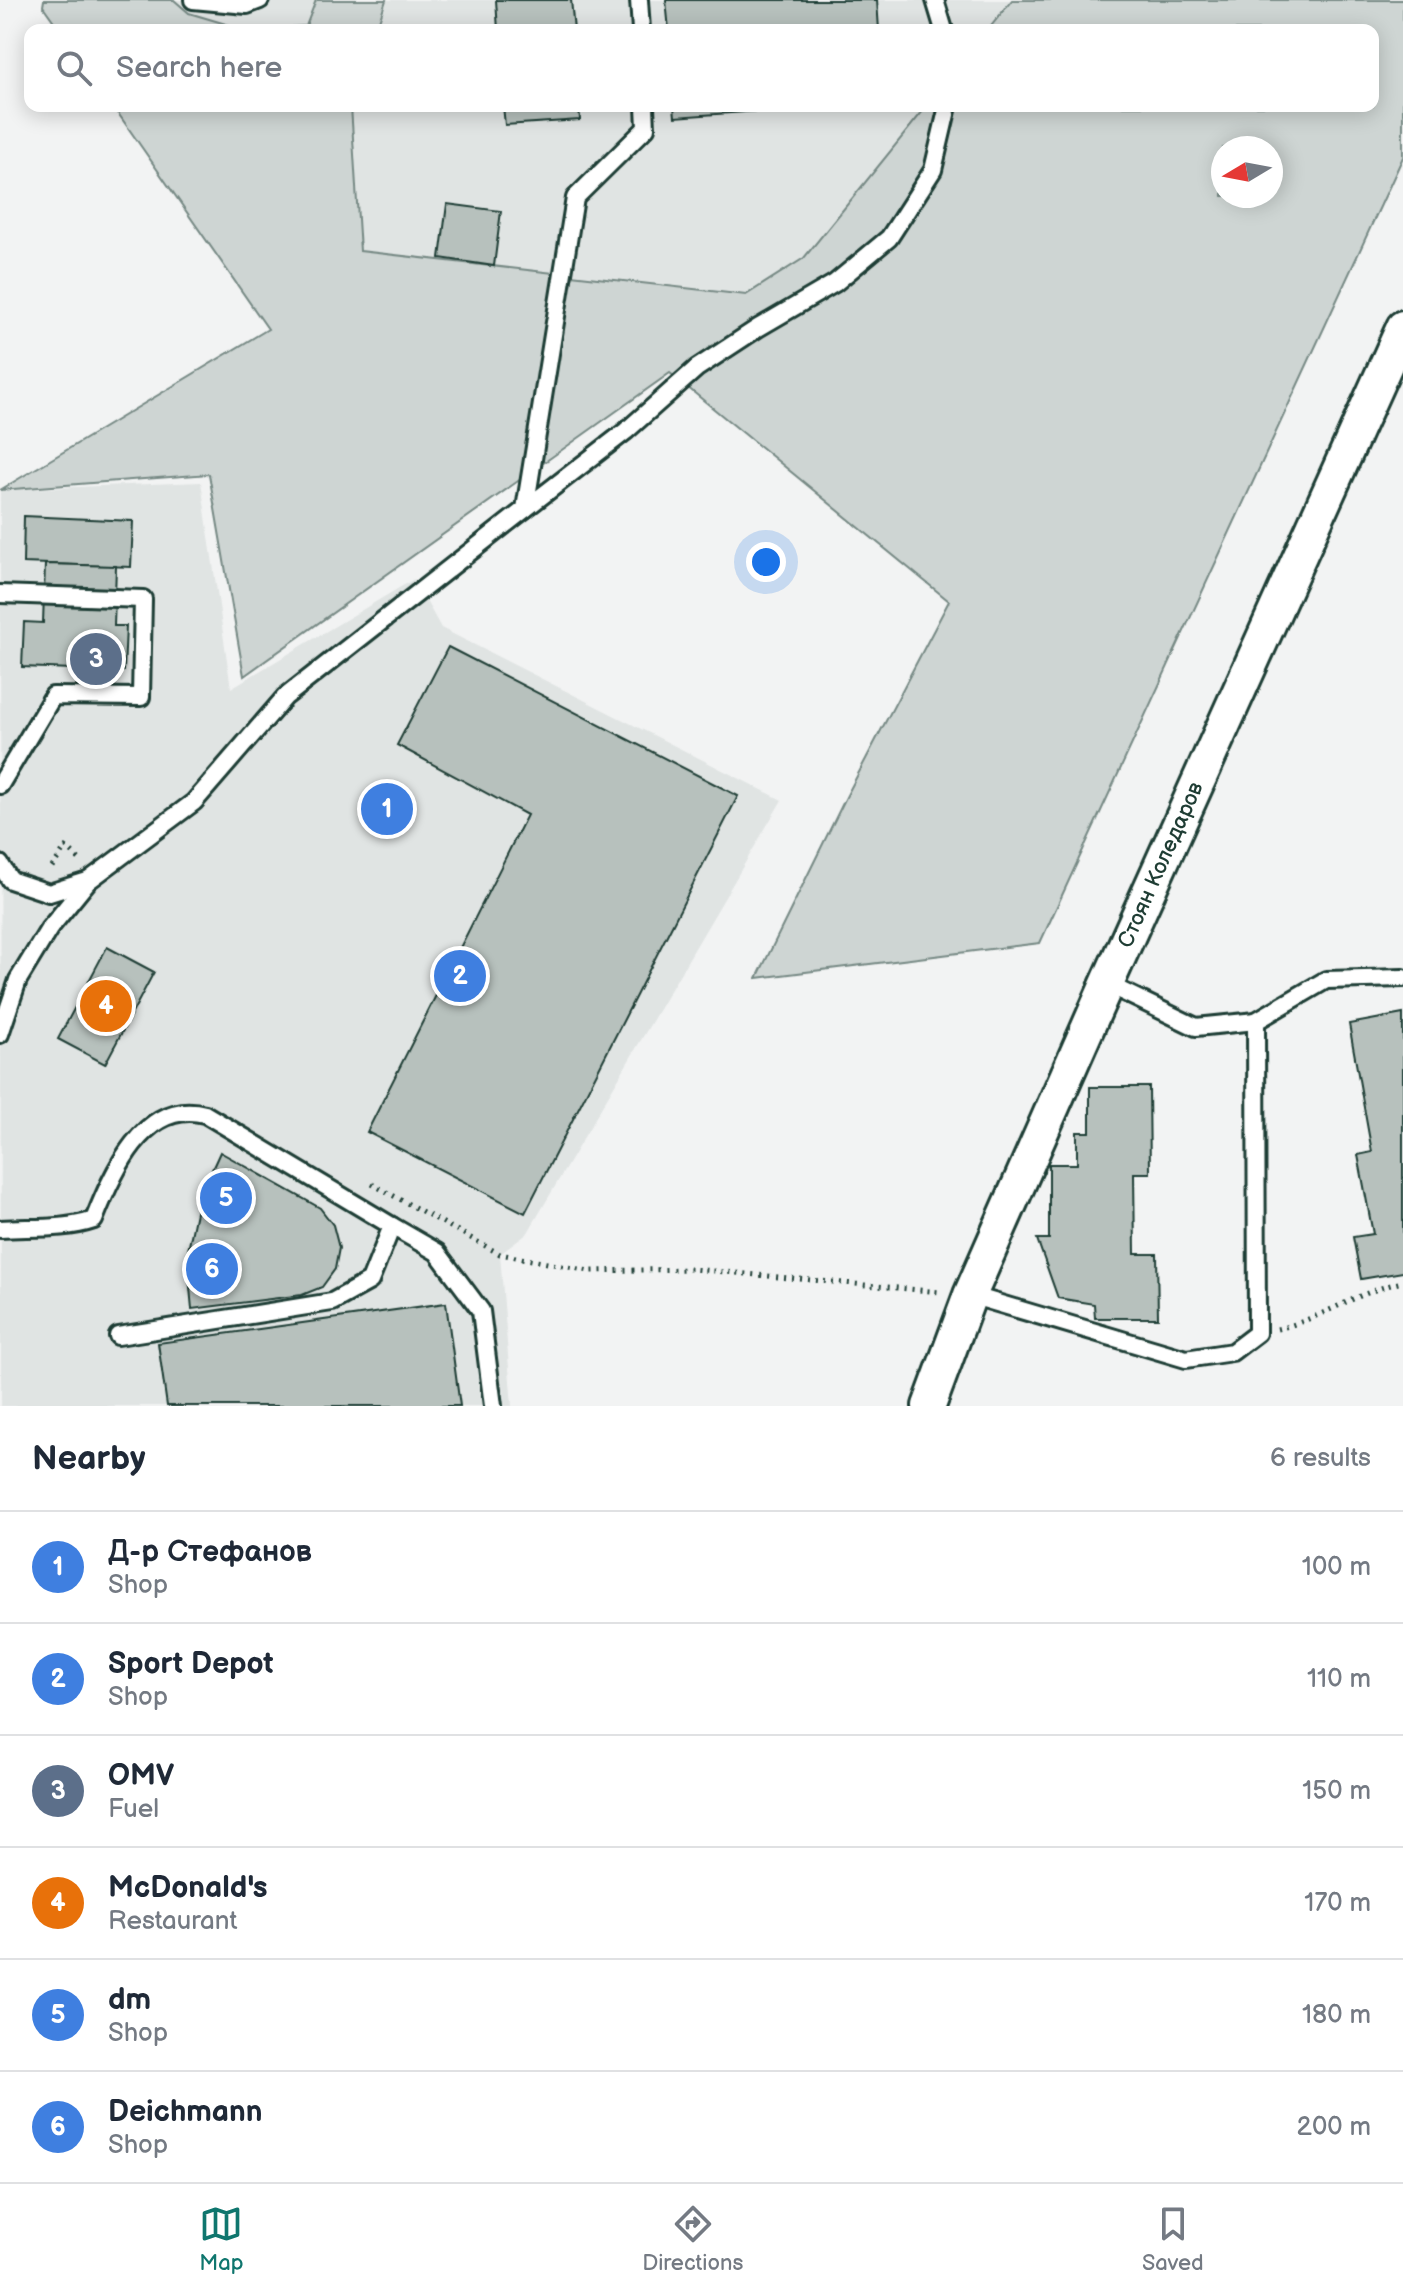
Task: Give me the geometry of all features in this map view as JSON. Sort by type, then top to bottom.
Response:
[{"type":"street","name":"Стоян Коледаров","points":[[938,1402],[970,1295],[1403,327]]},
{"type":"lane","points":[[193,0],[247,5],[260,0]]},
{"type":"lane","points":[[639,0],[641,24]]},
{"type":"lane","points":[[935,0],[942,24]]},
{"type":"lane","points":[[525,509],[575,198],[646,128],[645,112]]},
{"type":"lane","points":[[0,1034],[18,980],[49,929],[88,881],[194,802],[285,697],[626,431],[697,368],[835,283],[889,238],[933,170],[947,112]]},
{"type":"lane","points":[[0,594],[143,599],[141,697],[53,696],[0,785]]},
{"type":"lane","points":[[0,864],[10,880],[49,893],[88,881]]},
{"type":"lane","points":[[1107,984],[1196,1027],[1256,1021],[1326,980],[1403,978]]},
{"type":"lane","points":[[970,1295],[1186,1359],[1232,1352],[1257,1333],[1256,1021]]},
{"type":"lane","points":[[0,1229],[76,1226],[94,1220],[108,1185],[151,1125],[164,1115],[182,1110],[205,1114],[437,1252],[481,1311],[493,1406]]},
{"type":"lane","points":[[118,1336],[332,1302],[370,1281],[392,1226]]},
{"type":"path","points":[[44,878],[66,847]]},
{"type":"path","points":[[500,1254],[589,1271],[692,1269],[970,1295]]},
{"type":"path","points":[[1257,1333],[1304,1323],[1377,1288],[1403,1282]]},
{"type":"shaded area","points":[[44,0],[174,0],[189,13],[226,24],[56,24],[43,6]]},
{"type":"shaded area","points":[[174,0],[316,0],[307,24],[227,24],[189,13]]},
{"type":"shaded area","points":[[316,0],[386,0],[378,24],[307,24]]},
{"type":"shaded area","points":[[386,0],[1012,0],[993,24],[378,24]]},
{"type":"shaded area","points":[[1012,0],[1403,0],[1403,157],[1040,943],[757,978],[846,797],[949,601],[670,373],[244,676],[209,474],[0,490],[268,329],[117,112],[351,112],[360,251],[746,295],[804,258],[922,112],[1379,112],[1379,24],[993,24]]},
{"type":"shaded area","points":[[351,112],[922,112],[804,258],[746,295],[359,251]]},
{"type":"shaded area","points":[[201,482],[231,688],[414,579],[441,628],[782,800],[527,1234],[500,1254],[512,1406],[1,1406],[0,490]]},
{"type":"building","points":[[496,0],[571,0],[573,24],[498,24]]},
{"type":"building","points":[[666,0],[877,0],[879,24],[668,24]]},
{"type":"building","points":[[504,112],[579,112],[580,120],[505,125]]},
{"type":"building","points":[[675,112],[745,112],[675,117]]},
{"type":"building","points":[[447,204],[501,211],[494,266],[440,258]]},
{"type":"building","points":[[24,516],[133,521],[131,567],[23,563]]},
{"type":"building","points":[[45,564],[116,566],[114,626],[126,626],[124,671],[22,667],[24,622],[43,623]]},
{"type":"building","points":[[448,647],[738,796],[525,1213],[367,1132],[527,815],[397,745]]},
{"type":"building","points":[[107,947],[154,972],[105,1064],[58,1039]]},
{"type":"building","points":[[1403,1014],[1403,1272],[1361,1279],[1353,1237],[1373,1234],[1358,1155],[1372,1152],[1349,1024]]},
{"type":"building","points":[[1090,1087],[1149,1087],[1150,1173],[1134,1173],[1135,1254],[1157,1254],[1158,1318],[1095,1318],[1094,1304],[1058,1298],[1037,1239],[1049,1239],[1049,1164],[1077,1164],[1077,1132],[1090,1132]]},
{"type":"building","points":[[220,1152],[320,1208],[333,1225],[339,1248],[335,1269],[322,1287],[302,1295],[192,1309],[187,1255],[199,1198]]},
{"type":"building","points":[[446,1303],[460,1406],[167,1406],[158,1343]]},
{"type":"place","name":"OMV","points":[[96,659]]},
{"type":"place","name":"Д-р Стефанов","points":[[387,809]]},
{"type":"place","name":"Sport Depot","points":[[460,976]]},
{"type":"place","name":"McDonald's","points":[[106,1006]]},
{"type":"place","name":"dm","points":[[226,1198]]},
{"type":"place","name":"Deichmann","points":[[212,1269]]}]
